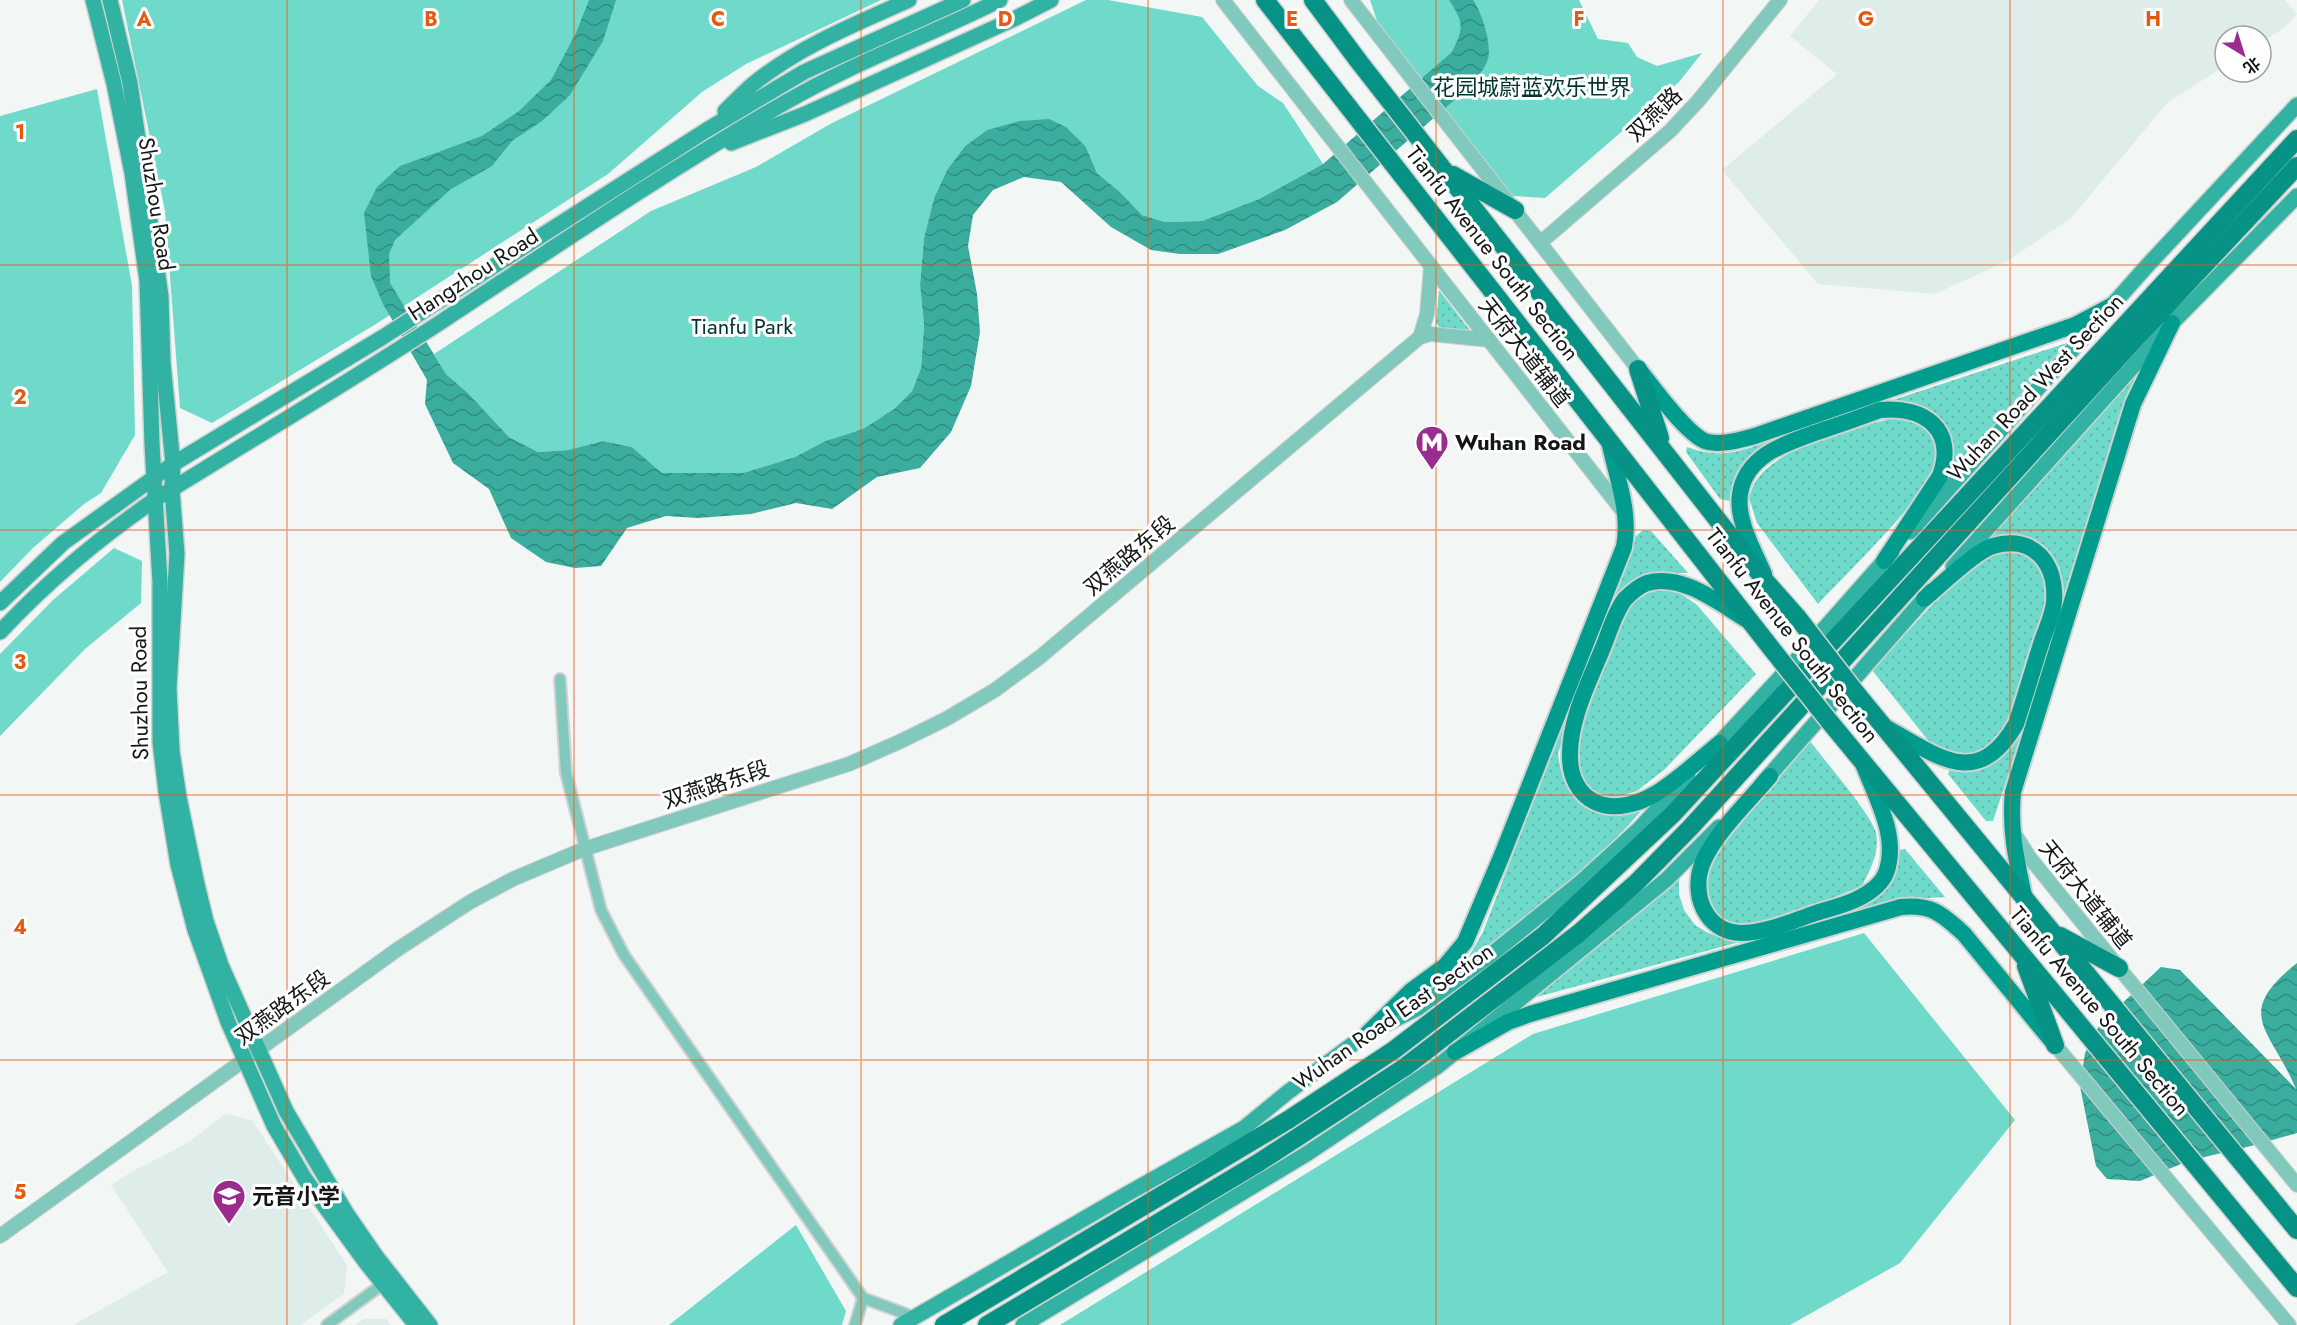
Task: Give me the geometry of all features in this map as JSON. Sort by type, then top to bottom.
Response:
[{"type":"highway","name":"Tianfu Avenue South Section","points":[[1265,0],[1829,721],[2297,1288]]},
{"type":"highway","name":"Tianfu Avenue South Section","points":[[1313,0],[1879,724],[2297,1230]]},
{"type":"highway","name":"Wuhan Road West Section","points":[[1809,668],[2297,139]]},
{"type":"highway","name":"Wuhan Road West Section","points":[[1825,679],[2139,335],[2297,166]]},
{"type":"highway","points":[[1446,171],[1515,210]]},
{"type":"highway","points":[[1638,369],[1664,451]]},
{"type":"highway","name":"Wuhan Road East Section","points":[[944,1325],[1288,1120],[1394,1050],[1483,984],[1543,936],[1673,814],[1809,668]]},
{"type":"highway","name":"Wuhan Road East Section","points":[[987,1325],[1258,1163],[1405,1067],[1499,996],[1579,933],[1636,883],[1690,828],[1825,679]]},
{"type":"highway","points":[[2050,931],[2118,968]]},
{"type":"highway","points":[[2021,953],[2055,1045]]},
{"type":"main road","name":"Shuzhou Road","points":[[93,0],[114,84],[132,173],[141,235],[150,332],[160,582],[160,742],[178,865],[195,930],[243,1061],[274,1126],[305,1179],[387,1281],[430,1325]]},
{"type":"main road","name":"Shuzhou Road","points":[[110,0],[130,83],[161,296],[163,363],[173,464],[172,489],[177,554],[169,688],[172,751],[206,921],[221,964],[286,1112],[320,1172],[416,1325]]},
{"type":"main road","points":[[705,131],[752,85],[777,67],[833,35],[909,0]]},
{"type":"main road","name":"Hangzhou Road","points":[[0,603],[63,543],[173,464],[384,337],[705,131],[804,72],[963,0]]},
{"type":"main road","name":"Hangzhou Road","points":[[0,632],[75,561],[120,524],[156,499],[394,352],[697,155],[788,101],[843,72],[947,27],[1000,0]]},
{"type":"main road","points":[[697,155],[805,114],[1051,0]]},
{"type":"main road","points":[[1368,1033],[1418,1008],[1488,957],[1581,882],[1639,829],[1801,655],[2111,306],[2297,105]]},
{"type":"main road","points":[[1861,759],[1886,824],[1889,853],[1887,870],[1882,882],[1855,900],[1758,932],[1739,933],[1724,929],[1704,910],[1698,900],[1698,883],[1703,863],[1719,836],[1924,599],[2172,323],[2297,196]]},
{"type":"main road","points":[[1638,369],[1692,433],[1707,442],[1728,442],[1755,436],[1957,367],[2075,325],[2111,306]]},
{"type":"main road","points":[[2025,901],[2013,849],[2013,792],[2133,404],[2172,323]]},
{"type":"main road","points":[[1767,583],[1747,533],[1740,506],[1742,485],[1754,465],[1780,446],[1880,410],[1896,409],[1921,415],[1932,423],[1941,433],[1946,445],[1946,460],[1940,476],[1884,561]]},
{"type":"main road","points":[[908,1321],[1244,1128],[1288,1092],[1368,1033],[1411,991],[1445,966],[1465,942],[1502,855],[1624,546],[1627,531],[1626,516],[1608,440]]},
{"type":"main road","points":[[1879,724],[1958,763],[1973,764],[1994,754],[2008,739],[2016,724],[2054,604],[2054,580],[2049,565],[2036,550],[2016,544],[1993,546],[1976,556],[1924,599]]},
{"type":"main road","points":[[1720,743],[1656,794],[1617,807],[1603,806],[1587,798],[1578,788],[1572,774],[1571,738],[1583,697],[1616,615],[1625,600],[1635,590],[1647,584],[1664,581],[1680,583],[1750,621]]},
{"type":"main road","points":[[1023,1325],[1308,1153],[1392,1098],[1455,1052],[1666,880],[1770,776]]},
{"type":"main road","points":[[1455,1052],[1508,1022],[1530,1014],[1901,907],[1919,906],[1933,909],[1964,934],[2055,1045]]},
{"type":"street","name":"天府大道辅道","points":[[1223,0],[1626,516]]},
{"type":"street","points":[[1351,0],[1638,369]]},
{"type":"street","name":"双燕路","points":[[1540,243],[1670,131],[1699,100],[1780,0]]},
{"type":"street","points":[[1420,337],[1427,314],[1431,266]]},
{"type":"street","points":[[1420,337],[1431,334],[1489,340]]},
{"type":"street","name":"双燕路东段","points":[[0,1236],[398,949],[446,917],[513,879],[584,849],[849,764],[946,719],[995,690],[1040,657],[1420,337]]},
{"type":"street","points":[[560,679],[566,772],[601,910],[624,955],[863,1298],[908,1321]]},
{"type":"street","name":"天府大道辅道","points":[[2012,829],[2030,858],[2118,968],[2297,1185]]},
{"type":"street","points":[[2055,1045],[2289,1325]]},
{"type":"street","points":[[327,1325],[387,1281]]},
{"type":"street","points":[[855,1325],[863,1298]]},
{"type":"shaded area","points":[[1819,0],[2285,0],[2297,14],[2285,27],[2273,35],[2273,24],[2213,24],[2213,74],[2168,102],[2071,218],[2009,260],[1935,294],[1818,284],[1722,170],[1837,74],[1790,36]]},
{"type":"shaded area","name":"元音小学","points":[[225,1114],[252,1120],[347,1265],[344,1294],[300,1325],[73,1325],[168,1272],[111,1185],[188,1143]]},
{"type":"shaded area","points":[[364,1319],[387,1319],[391,1325],[355,1325]]},
{"type":"green space","points":[[122,0],[881,0],[746,64],[702,92],[608,174],[376,324],[212,423],[180,408],[165,211]]},
{"type":"green space","name":"Tianfu Park","points":[[1086,0],[1108,0],[1202,17],[1258,86],[1283,103],[1323,164],[1259,199],[1202,221],[1165,222],[1142,215],[1120,192],[1097,173],[1086,147],[987,130],[965,146],[947,170],[934,198],[924,238],[920,285],[924,325],[921,368],[912,391],[894,409],[863,429],[825,441],[795,457],[743,473],[662,473],[632,447],[603,441],[568,450],[538,452],[509,437],[468,393],[446,374],[434,354],[651,211],[756,167],[832,123]]},
{"type":"green space","name":"花园城蔚蓝欢乐世界","points":[[1370,0],[1579,0],[1598,39],[1628,43],[1637,57],[1657,66],[1702,53],[1679,82],[1545,198],[1513,196],[1379,27]]},
{"type":"green space","points":[[97,89],[132,286],[135,435],[101,493],[84,504],[33,548],[0,582],[0,116]]},
{"type":"green space","points":[[1439,290],[1472,333],[1441,329],[1436,323]]},
{"type":"green space","points":[[2070,342],[1946,479],[1952,446],[1943,424],[1934,415],[1922,409],[1890,401]]},
{"type":"green space","points":[[2135,376],[2076,569],[1993,821],[1986,821],[1948,774],[1950,769],[1970,771],[1986,766],[2014,740],[2061,603],[2060,568],[2043,547],[2013,535],[1983,540]]},
{"type":"green space","points":[[1895,417],[1918,424],[1931,433],[1938,446],[1939,455],[1935,468],[1908,508],[1818,604],[1757,523],[1749,498],[1753,487],[1767,468],[1800,448],[1840,433]]},
{"type":"green space","points":[[1773,440],[1744,464],[1737,478],[1734,498],[1730,501],[1720,499],[1686,452],[1687,447],[1711,453],[1731,452]]},
{"type":"green space","points":[[1643,530],[1651,531],[1688,573],[1651,573],[1636,578],[1618,594],[1558,753],[1566,786],[1583,804],[1594,809],[1608,811],[1641,811],[1578,874],[1463,967],[1483,932],[1635,537]]},
{"type":"green space","points":[[114,548],[142,561],[141,603],[85,649],[0,736],[0,654],[53,600]]},
{"type":"green space","points":[[2015,550],[2037,561],[2048,583],[2046,608],[2007,730],[1990,749],[1972,757],[1961,756],[1931,744],[1872,670],[1959,576],[1988,555]]},
{"type":"green space","points":[[1655,591],[1677,591],[1697,605],[1756,674],[1665,769],[1637,791],[1614,798],[1597,796],[1582,782],[1575,766],[1576,742],[1615,634],[1628,607],[1641,595]]},
{"type":"green space","points":[[1810,741],[1857,801],[1876,833],[1877,847],[1862,886],[1796,913],[1747,925],[1722,920],[1707,906],[1703,886],[1708,863]]},
{"type":"green space","points":[[1905,849],[1945,897],[1894,900],[1537,997],[1684,867],[1679,881],[1679,894],[1684,910],[1695,925],[1708,933],[1732,940],[1853,907],[1898,850]]},
{"type":"green space","points":[[1864,933],[2015,1120],[1900,1263],[1790,1325],[1060,1325],[1533,1034]]},
{"type":"green space","points":[[796,1225],[846,1311],[842,1325],[669,1325]]},
{"type":"water","points":[[589,0],[616,0],[603,41],[570,95],[542,121],[512,141],[492,166],[451,189],[395,240],[389,254],[390,283],[446,374],[468,393],[509,437],[538,452],[568,450],[603,441],[632,447],[662,473],[743,473],[795,457],[825,441],[863,429],[894,409],[912,391],[921,368],[924,325],[920,285],[924,238],[934,198],[947,170],[965,146],[987,130],[1020,121],[1049,119],[1066,127],[1086,147],[1097,173],[1120,192],[1142,215],[1165,222],[1202,221],[1259,199],[1323,164],[1452,52],[1459,37],[1461,25],[1449,0],[1473,0],[1480,12],[1489,53],[1483,70],[1459,96],[1337,202],[1285,230],[1218,254],[1180,254],[1151,250],[1111,227],[1061,182],[1024,177],[993,190],[973,215],[968,246],[977,294],[980,332],[971,386],[951,432],[920,468],[877,477],[832,509],[796,503],[751,514],[698,518],[666,516],[627,528],[601,566],[575,568],[546,562],[511,538],[489,489],[453,463],[425,404],[427,380],[383,304],[371,276],[364,213],[377,187],[400,166],[482,136],[519,111],[551,80],[576,33]]},
{"type":"water","points":[[2297,963],[2297,1133],[2188,1161],[2140,1181],[2107,1179],[2096,1166],[2080,1086],[2085,1053],[2100,1024],[2161,967],[2180,970],[2296,1089],[2268,1037],[2261,1010],[2266,996],[2277,981]]},
{"type":"place","name":"Wuhan Road","points":[[1432,471]]},
{"type":"place","name":"元音小学","points":[[229,1225]]}]
